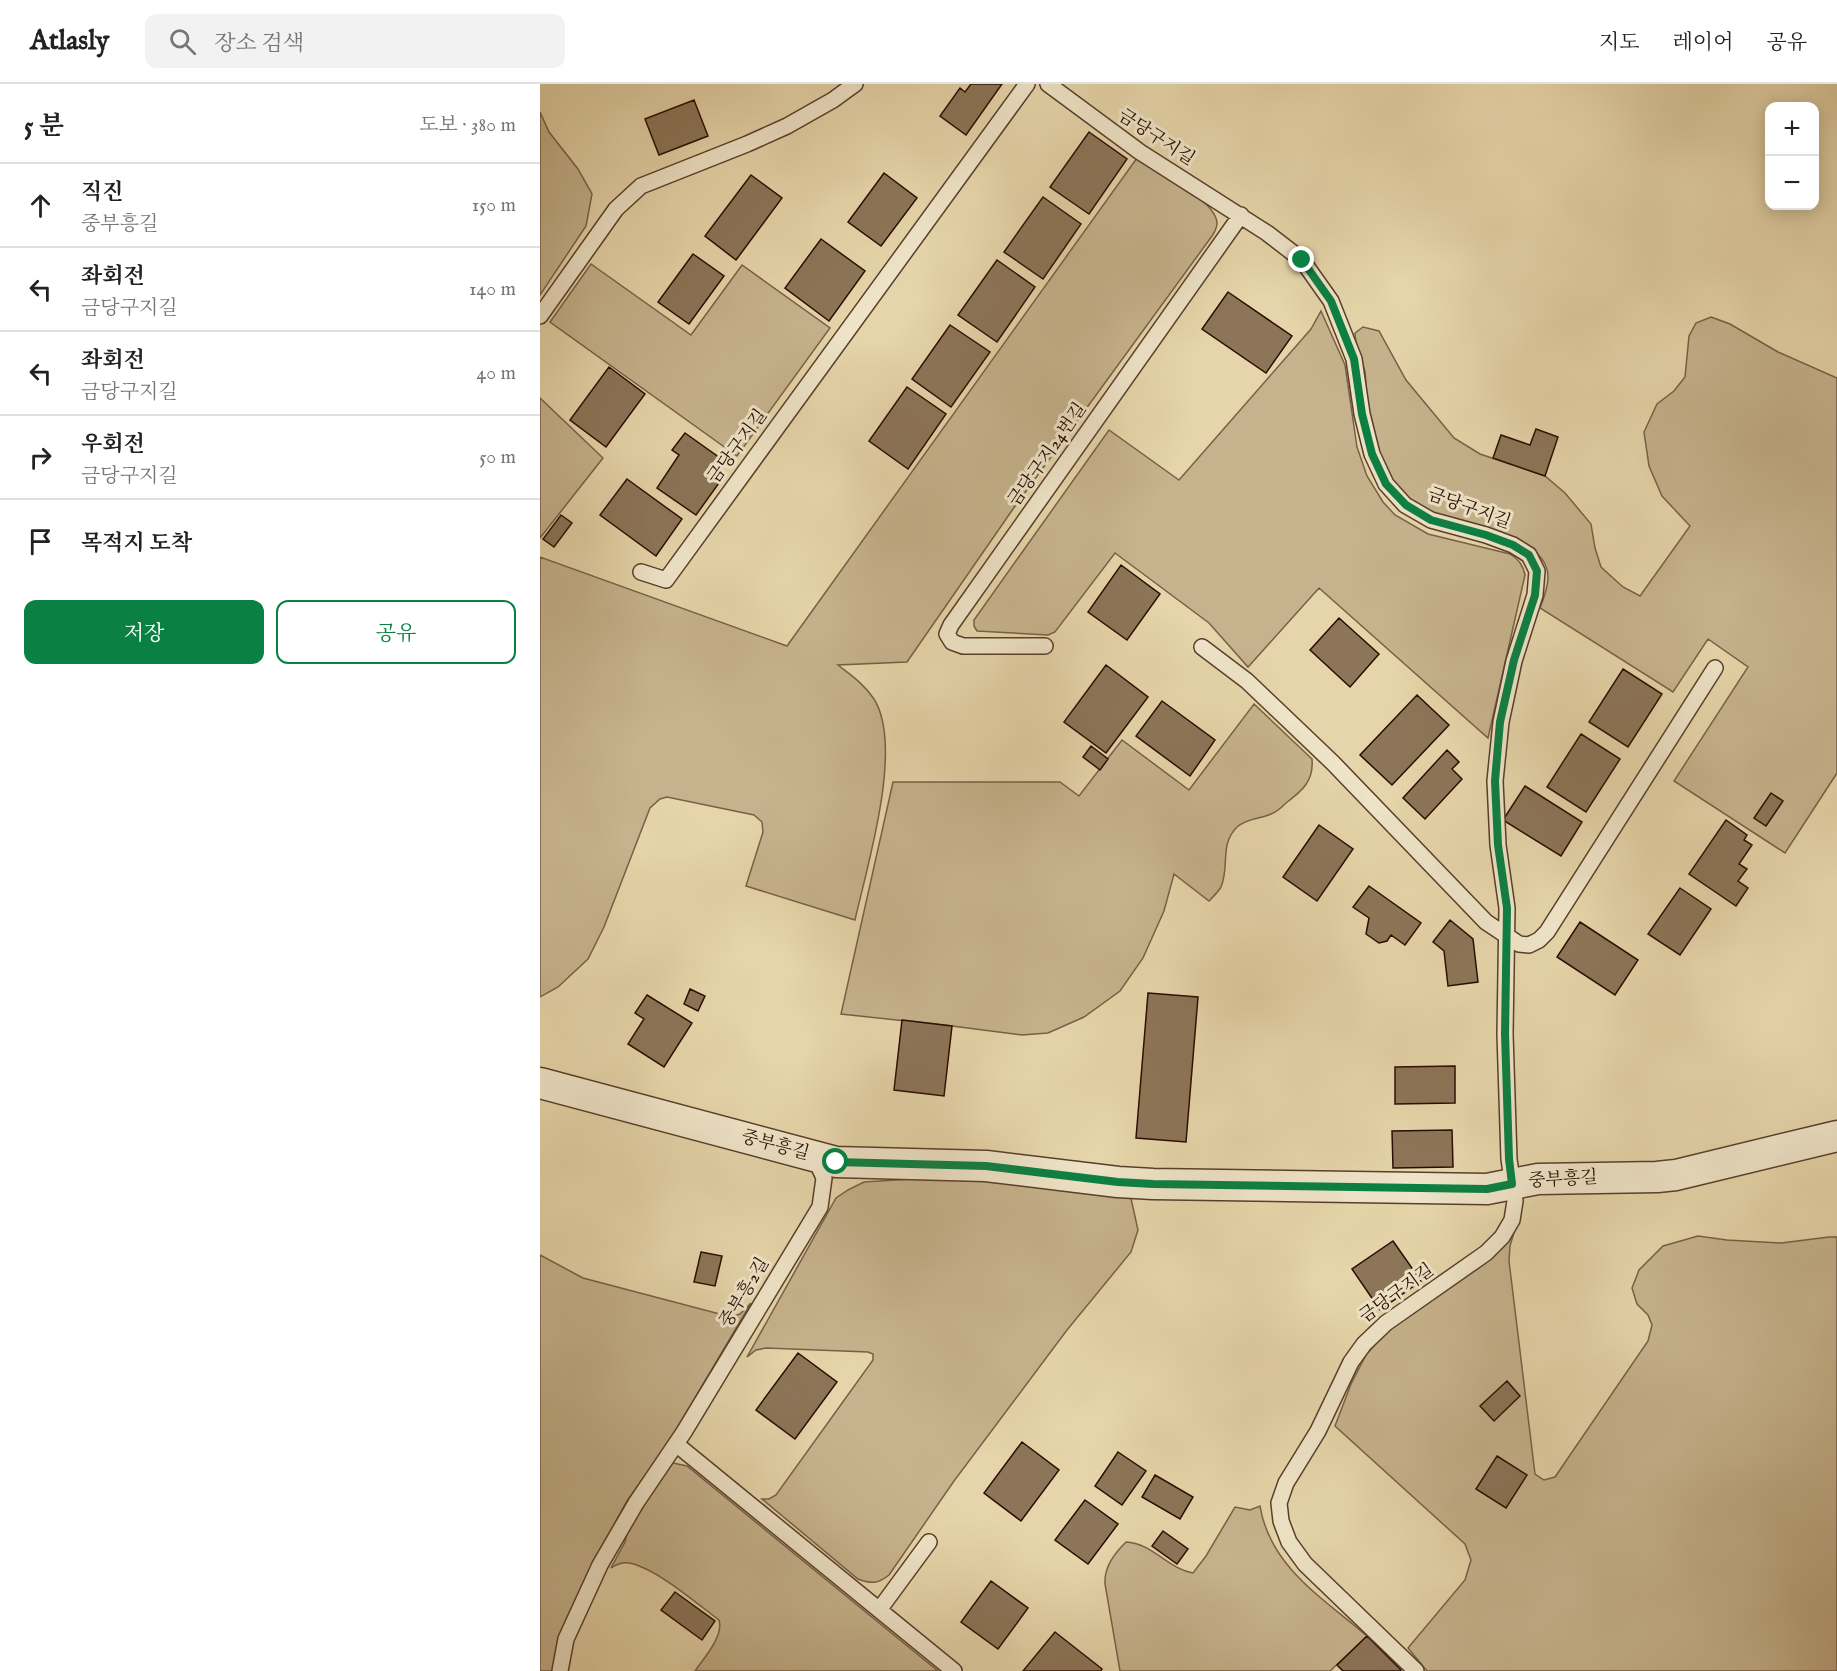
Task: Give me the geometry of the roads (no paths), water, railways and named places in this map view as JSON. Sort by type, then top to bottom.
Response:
[{"type":"street","name":"중부흥길","points":[[540,1083],[836,1162],[986,1166],[1153,1184],[1487,1189],[1538,1179],[1676,1175],[1837,1136]]},
{"type":"lane","points":[[540,316],[616,209],[642,186],[788,126],[833,100],[855,84]]},
{"type":"lane","name":"금당구지길","points":[[641,572],[666,580],[847,328],[939,207],[1027,84]]},
{"type":"lane","name":"금당구지길","points":[[1048,84],[1140,152],[1241,215],[1302,260],[1331,301],[1354,359],[1364,424],[1372,454],[1386,484],[1406,505],[1431,520],[1513,545],[1529,555],[1537,571],[1535,595],[1514,660],[1500,722],[1495,781],[1498,845],[1507,908],[1505,1034],[1509,1159],[1515,1201],[1512,1220],[1502,1237],[1486,1253],[1386,1323],[1364,1344],[1351,1362],[1318,1431],[1286,1484],[1279,1503],[1281,1521],[1289,1542],[1305,1564],[1416,1671]]},
{"type":"lane","name":"금당구지24번길","points":[[1045,646],[963,645],[952,642],[947,634],[1241,215]]},
{"type":"lane","points":[[1202,647],[1247,681],[1333,763],[1486,922],[1519,944],[1529,945],[1539,940],[1547,932],[1715,668]]},
{"type":"lane","name":"중부흥2길","points":[[560,1671],[566,1640],[600,1565],[820,1207],[824,1178],[814,1156]]},
{"type":"lane","points":[[676,1444],[954,1671]]},
{"type":"lane","points":[[879,1610],[929,1542]]}]
